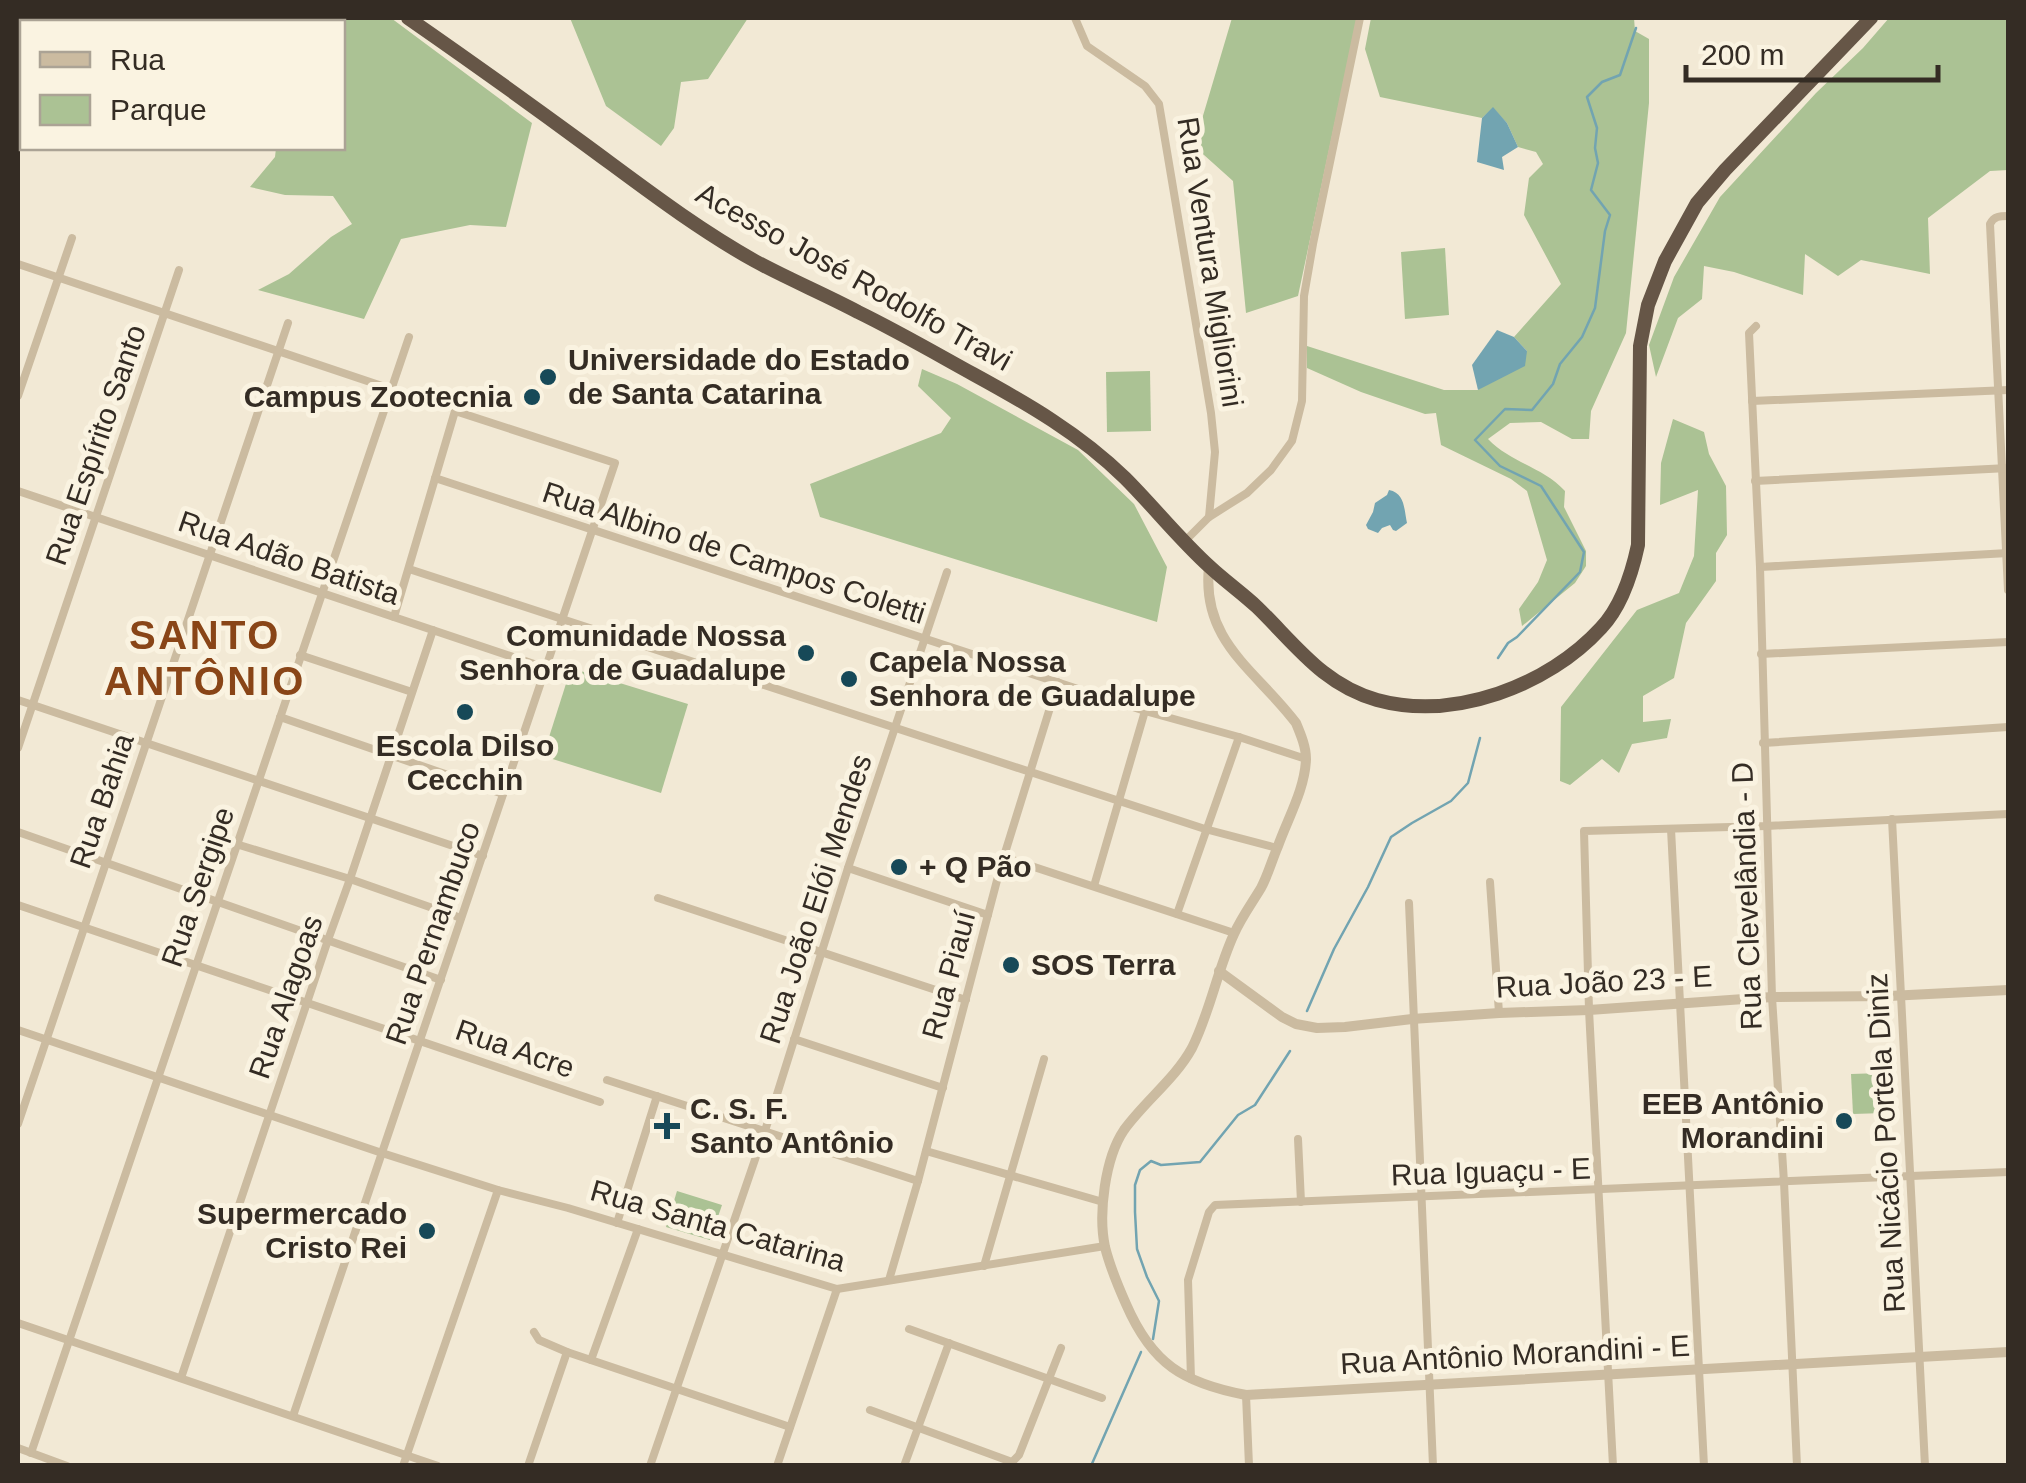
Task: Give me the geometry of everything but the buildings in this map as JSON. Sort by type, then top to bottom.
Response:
[{"type":"highway","name":"Acesso José Rodolfo Travi","points":[[408,18],[686,220],[754,260],[860,312],[1028,404],[1080,438],[1325,675],[1376,700],[1422,707],[1478,700],[1520,684],[1574,651],[1603,627],[1633,568],[1639,520],[1640,346],[1648,305],[1664,260],[1697,203],[1725,170],[1870,18]]},
{"type":"street","name":"Rua Ventura Migliorini","points":[[1076,18],[1088,46],[1145,86],[1159,104],[1211,413],[1214,452],[1209,517]]},
{"type":"street","points":[[1185,542],[1209,517],[1247,493],[1292,441],[1302,401],[1304,296],[1312,244],[1360,18]]},
{"type":"street","points":[[2008,216],[2000,216],[1990,224],[2004,390],[2008,590]]},
{"type":"street","points":[[18,396],[72,238]]},
{"type":"street","points":[[18,264],[391,389]]},
{"type":"street","name":"Rua Espírito Santo","points":[[18,748],[180,270]]},
{"type":"street","points":[[1995,314],[2008,312]]},
{"type":"street","name":"Rua Bahia","points":[[18,1124],[288,323]]},
{"type":"street","name":"Rua Clevelândia - D","points":[[1756,326],[1749,333],[1772,997],[1797,1466]]},
{"type":"street","name":"Rua Sergipe","points":[[31,1453],[409,337]]},
{"type":"street","points":[[18,364],[28,367]]},
{"type":"street","points":[[1752,402],[2004,390]]},
{"type":"street","name":"Rua Pernambuco","points":[[293,1416],[614,463],[454,411],[435,478]]},
{"type":"street","points":[[1755,481],[2005,468]]},
{"type":"street","points":[[394,617],[435,478]]},
{"type":"street","name":"Rua Albino de Campos Coletti","points":[[435,478],[1145,711],[1306,758]]},
{"type":"street","name":"Rua Adão Batista","points":[[18,491],[546,668]]},
{"type":"street","points":[[1760,567],[2008,554]]},
{"type":"street","points":[[1105,1246],[1107,1175],[1117,1143],[1191,1048],[1234,933],[1263,884],[1300,789],[1306,758],[1296,723],[1219,632],[1208,590],[1209,566]]},
{"type":"street","points":[[408,568],[1205,829],[1277,848]]},
{"type":"street","name":"Rua João Elói Mendes","points":[[650,1466],[947,572]]},
{"type":"street","name":"Rua Alagoas","points":[[181,1378],[432,630]]},
{"type":"street","points":[[1762,654],[2008,642]]},
{"type":"street","points":[[300,655],[412,692]]},
{"type":"street","name":"Rua Piauí","points":[[889,1280],[1004,857],[1058,682]]},
{"type":"street","points":[[18,700],[483,856]]},
{"type":"street","points":[[1094,886],[1145,711]]},
{"type":"street","points":[[280,717],[503,794]]},
{"type":"street","points":[[1763,742],[2008,727]]},
{"type":"street","points":[[1178,914],[1238,737]]},
{"type":"street","points":[[1612,1466],[1588,1010],[1584,831],[2008,814]]},
{"type":"street","name":"Rua Nicácio Portela Diniz","points":[[1892,819],[1925,1466]]},
{"type":"street","points":[[1672,829],[1704,1466]]},
{"type":"street","points":[[18,832],[440,980]]},
{"type":"street","points":[[236,844],[462,918]]},
{"type":"street","points":[[1004,857],[1234,933]]},
{"type":"street","points":[[848,868],[988,915]]},
{"type":"street","points":[[1490,882],[1499,1013]]},
{"type":"street","points":[[658,898],[966,1000]]},
{"type":"street","points":[[1408,903],[1433,1466]]},
{"type":"street","name":"Rua Acre","points":[[18,905],[600,1102]]},
{"type":"street","name":"Rua João 23 - E","points":[[1219,972],[1282,1017],[1317,1028],[1772,997],[2008,990]]},
{"type":"street","name":"Rua Santa Catarina","points":[[18,1030],[382,1154],[837,1289],[1105,1246]]},
{"type":"street","points":[[794,1039],[943,1088]]},
{"type":"street","points":[[984,1266],[1044,1059]]},
{"type":"street","points":[[607,1080],[918,1181]]},
{"type":"street","points":[[616,1222],[657,1096]]},
{"type":"street","points":[[1298,1139],[1301,1202]]},
{"type":"street","points":[[926,1151],[1104,1202]]},
{"type":"street","name":"Rua Iguaçu - E","points":[[1190,1378],[1188,1280],[1215,1205],[2008,1172]]},
{"type":"street","points":[[403,1466],[498,1190]]},
{"type":"street","points":[[591,1360],[638,1229]]},
{"type":"street","name":"Rua Antônio Morandini - E","points":[[1105,1246],[1138,1331],[1154,1352],[1211,1388],[1246,1394],[2008,1352]]},
{"type":"street","points":[[777,1466],[837,1289]]},
{"type":"street","points":[[18,1323],[438,1466]]},
{"type":"street","points":[[908,1330],[1102,1398]]},
{"type":"street","points":[[534,1332],[538,1340],[567,1352],[790,1427]]},
{"type":"street","points":[[904,1466],[949,1343]]},
{"type":"street","points":[[870,1410],[1012,1462],[1019,1455],[1061,1348]]},
{"type":"street","points":[[528,1466],[567,1352]]},
{"type":"street","points":[[1246,1394],[1249,1466]]},
{"type":"street","points":[[18,1448],[66,1466]]},
{"type":"green space","points":[[391,18],[532,123],[506,227],[470,225],[401,239],[364,319],[258,290],[289,274],[352,224],[333,196],[285,195],[250,187],[275,157],[276,150],[345,150],[345,20],[296,20]]},
{"type":"green space","points":[[570,18],[748,18],[708,79],[681,82],[674,128],[661,146],[606,106]]},
{"type":"green space","points":[[1232,18],[1357,18],[1298,296],[1246,313],[1233,181],[1194,146]]},
{"type":"green space","points":[[1371,18],[1634,18],[1635,31],[1649,39],[1649,103],[1626,333],[1591,411],[1589,439],[1572,439],[1541,422],[1510,423],[1488,439],[1565,491],[1564,507],[1586,551],[1586,566],[1575,583],[1522,626],[1519,609],[1538,582],[1547,560],[1527,491],[1511,479],[1441,445],[1436,413],[1425,414],[1361,392],[1307,368],[1307,346],[1444,390],[1478,390],[1527,351],[1514,337],[1561,284],[1524,215],[1529,178],[1543,164],[1536,152],[1518,147],[1507,123],[1493,108],[1482,118],[1380,97],[1365,49]]},
{"type":"green space","points":[[1889,18],[2008,18],[2008,170],[1990,171],[1928,218],[1930,274],[1861,260],[1838,276],[1805,254],[1803,295],[1704,266],[1702,299],[1678,318],[1656,377],[1649,345],[1674,277],[1720,197]]},
{"type":"green space","points":[[1445,248],[1449,315],[1405,319],[1401,252]]},
{"type":"green space","points":[[922,369],[1078,450],[1134,504],[1167,567],[1157,622],[820,517],[810,484],[941,433],[951,418],[918,386]]},
{"type":"green space","points":[[1150,371],[1151,431],[1107,432],[1106,372]]},
{"type":"green space","points":[[1673,419],[1704,432],[1709,454],[1726,486],[1727,535],[1716,553],[1716,581],[1686,623],[1674,678],[1643,696],[1643,722],[1671,719],[1667,738],[1632,744],[1619,773],[1602,759],[1570,785],[1560,781],[1561,707],[1637,610],[1679,593],[1694,556],[1698,490],[1660,505],[1661,463]]},
{"type":"green space","points":[[571,668],[688,704],[661,793],[543,756]]},
{"type":"green space","points":[[1882,1073],[1884,1113],[1853,1114],[1851,1074]]},
{"type":"green space","points":[[677,1191],[722,1205],[710,1240],[666,1227]]},
{"type":"water","points":[[1493,107],[1507,123],[1518,147],[1502,157],[1504,170],[1477,162],[1482,118]]},
{"type":"water","points":[[1497,330],[1514,337],[1527,351],[1525,366],[1478,390],[1472,365]]},
{"type":"water","points":[[1389,490],[1401,498],[1407,523],[1396,531],[1390,525],[1378,533],[1366,525],[1375,503]]},
{"type":"waterway","points":[[1498,658],[1508,643],[1580,572],[1584,552],[1541,486],[1500,466],[1475,440],[1505,409],[1532,410],[1553,384],[1560,364],[1582,337],[1595,308],[1610,215],[1591,190],[1598,163],[1597,128],[1587,97],[1602,82],[1620,75],[1636,28]]},
{"type":"waterway","points":[[1307,1011],[1391,837],[1451,801],[1468,783],[1480,738]]},
{"type":"waterway","points":[[1153,1339],[1159,1301],[1137,1249],[1135,1185],[1140,1170],[1151,1161],[1161,1165],[1200,1162],[1238,1115],[1255,1105],[1290,1051]]},
{"type":"waterway","points":[[1091,1466],[1141,1352]]},
{"type":"place","name":"Universidade do Estado de Santa Catarina","points":[[548,377]]},
{"type":"place","name":"Campus Zootecnia","points":[[532,397]]},
{"type":"place","name":"Comunidade Nossa Senhora de Guadalupe","points":[[806,653]]},
{"type":"place","name":"Capela Nossa Senhora de Guadalupe","points":[[849,679]]},
{"type":"place","name":"Escola Dilso Cecchin","points":[[465,712]]},
{"type":"place","name":"+ Q Pão","points":[[899,867]]},
{"type":"place","name":"SOS Terra","points":[[1011,965]]},
{"type":"place","name":"EEB Antônio Morandini","points":[[1844,1121]]},
{"type":"place","name":"C. S. F. Santo Antônio","points":[[667,1126]]},
{"type":"place","name":"Supermercado Cristo Rei","points":[[427,1231]]},
{"type":"district","name":"SANTO ANTÔNIO","points":[[205,658]]}]
